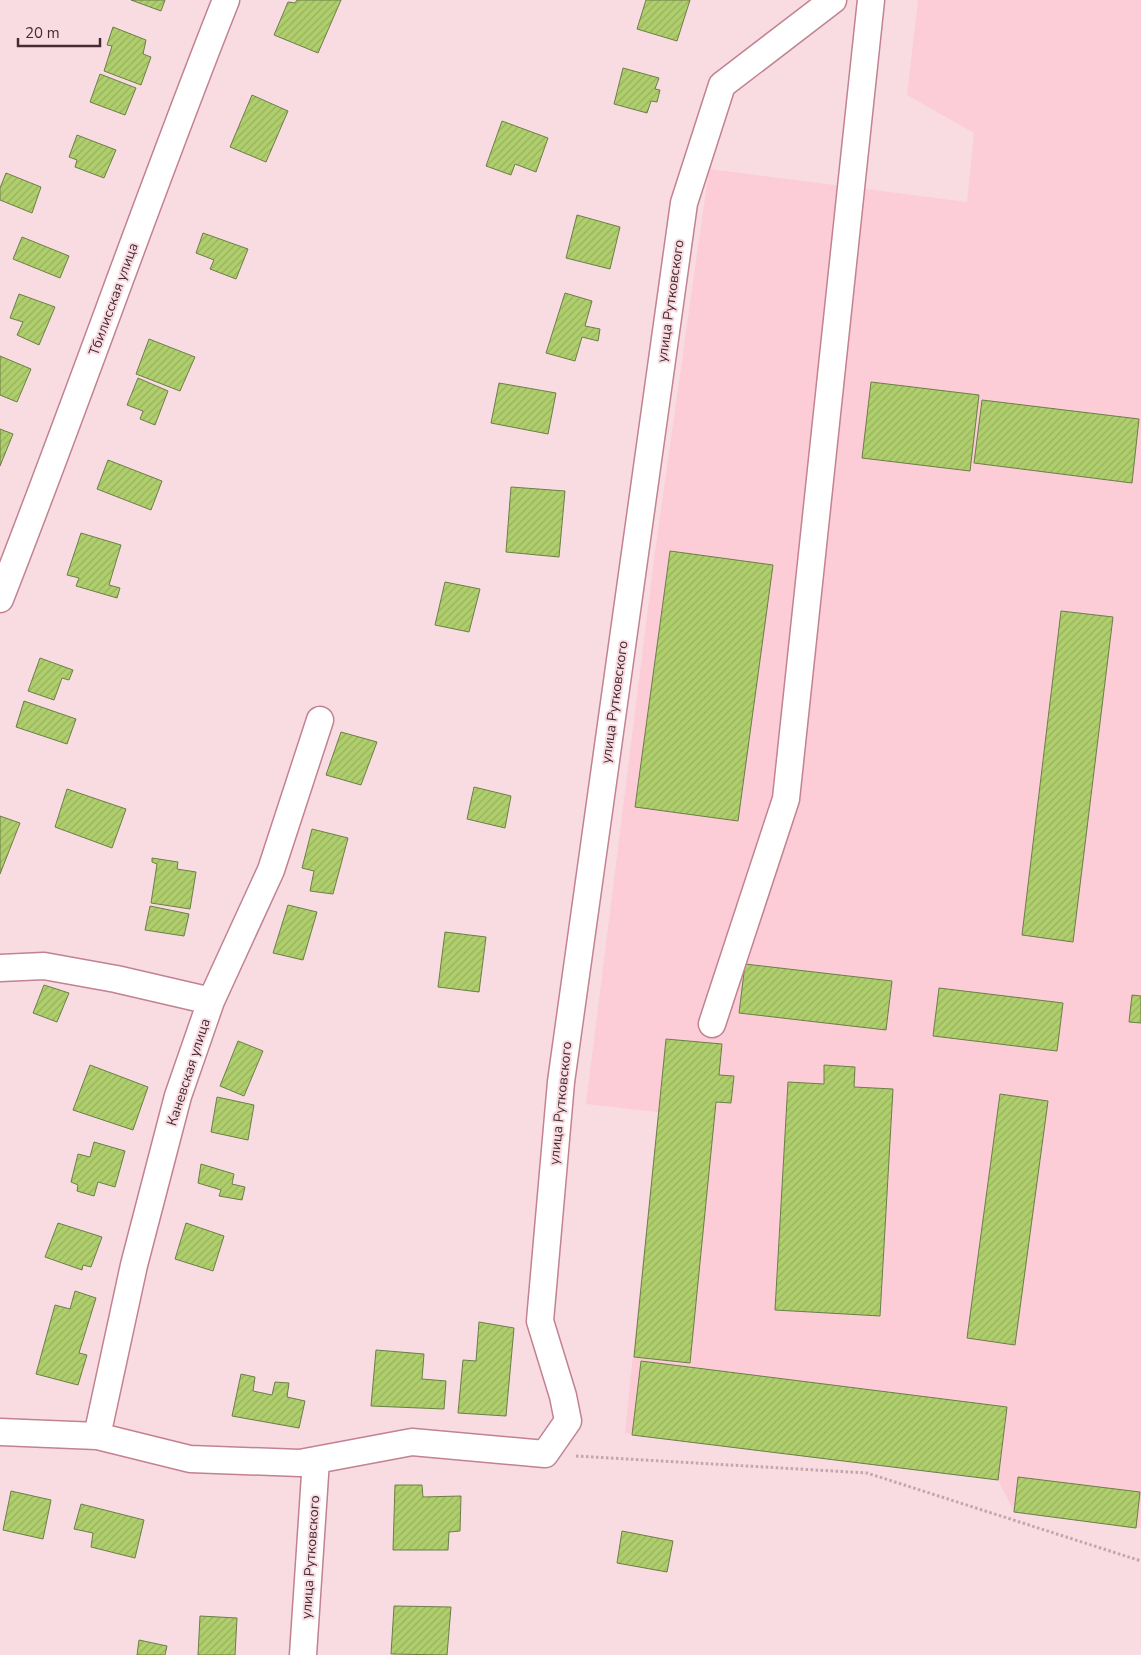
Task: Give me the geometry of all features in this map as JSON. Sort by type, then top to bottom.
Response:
[{"type":"street","name":"Тбилисская улица","points":[[0,599],[42,493],[178,121],[226,0]]},
{"type":"street","name":"улица Рутковского","points":[[545,1454],[568,1421],[563,1396],[540,1321],[561,1082],[684,203],[722,85],[833,0]]},
{"type":"street","points":[[712,1024],[786,799],[871,0]]},
{"type":"street","name":"Каневская улица","points":[[98,1436],[134,1265],[178,1096],[211,1001],[271,870],[320,720]]},
{"type":"street","points":[[0,968],[44,966],[116,979],[211,1001]]},
{"type":"street","points":[[0,1432],[98,1436],[190,1459],[300,1463],[412,1442],[545,1454]]},
{"type":"street","name":"улица Рутковского","points":[[303,1655],[316,1460]]},
{"type":"path","points":[[545,1454],[867,1473],[1141,1561]]},
{"type":"shaded area","points":[[918,0],[1141,0],[1141,1528],[1014,1512],[998,1480],[625,1433],[658,1112],[586,1104],[655,552],[709,169],[967,202],[974,133],[907,95]]},
{"type":"building","points":[[131,0],[165,0],[161,11]]},
{"type":"building","points":[[297,0],[341,0],[318,53],[274,35],[288,2],[295,3]]},
{"type":"building","points":[[646,0],[690,0],[677,41],[637,29]]},
{"type":"building","points":[[113,27],[146,40],[143,54],[151,57],[141,85],[104,71],[112,46],[107,45]]},
{"type":"building","points":[[623,68],[659,78],[655,89],[660,90],[657,102],[651,101],[647,113],[614,104]]},
{"type":"building","points":[[100,74],[136,88],[125,115],[90,102]]},
{"type":"building","points":[[252,95],[288,111],[266,162],[230,147]]},
{"type":"building","points":[[502,121],[548,138],[536,172],[515,164],[511,175],[486,166]]},
{"type":"building","points":[[77,135],[116,150],[104,178],[75,167],[77,160],[69,157]]},
{"type":"building","points":[[6,173],[41,187],[32,213],[0,200],[0,188]]},
{"type":"building","points":[[577,215],[620,227],[610,269],[566,258]]},
{"type":"building","points":[[203,233],[248,249],[236,279],[210,269],[214,260],[196,253]]},
{"type":"building","points":[[22,237],[69,256],[60,278],[13,259]]},
{"type":"building","points":[[565,293],[592,301],[585,326],[600,329],[598,341],[582,337],[575,361],[546,353]]},
{"type":"building","points":[[19,294],[55,307],[39,345],[17,335],[23,322],[10,318]]},
{"type":"building","points":[[149,339],[195,357],[180,391],[136,374]]},
{"type":"building","points":[[0,356],[31,369],[17,402],[0,395]]},
{"type":"building","points":[[138,378],[168,391],[155,425],[140,419],[143,411],[127,405]]},
{"type":"building","points":[[871,382],[979,395],[970,471],[862,458]]},
{"type":"building","points":[[499,383],[556,393],[548,434],[491,423]]},
{"type":"building","points":[[982,400],[1139,419],[1132,483],[974,463]]},
{"type":"building","points":[[0,429],[13,434],[0,466]]},
{"type":"building","points":[[108,460],[162,481],[151,510],[97,489]]},
{"type":"building","points":[[511,487],[565,491],[559,557],[506,552]]},
{"type":"building","points":[[81,533],[121,545],[109,585],[120,588],[117,598],[76,586],[79,578],[67,575]]},
{"type":"building","points":[[670,551],[773,565],[738,821],[635,807]]},
{"type":"building","points":[[445,582],[480,589],[469,632],[435,625]]},
{"type":"building","points":[[1061,611],[1113,617],[1073,942],[1022,935]]},
{"type":"building","points":[[40,658],[73,670],[69,680],[62,678],[54,700],[28,691]]},
{"type":"building","points":[[24,701],[76,719],[67,744],[16,727]]},
{"type":"building","points":[[341,732],[377,742],[361,785],[326,775]]},
{"type":"building","points":[[474,787],[511,796],[505,828],[467,819]]},
{"type":"building","points":[[67,789],[126,809],[112,848],[55,827]]},
{"type":"building","points":[[0,816],[20,823],[0,874]]},
{"type":"building","points":[[312,829],[348,838],[333,894],[310,891],[314,871],[302,868]]},
{"type":"building","points":[[152,858],[178,862],[177,869],[196,872],[190,909],[151,903],[157,864],[152,862]]},
{"type":"building","points":[[288,905],[317,912],[303,960],[273,953]]},
{"type":"building","points":[[150,906],[189,914],[184,936],[145,930]]},
{"type":"building","points":[[445,932],[486,937],[479,992],[438,987]]},
{"type":"building","points":[[745,964],[892,981],[886,1030],[739,1013]]},
{"type":"building","points":[[44,985],[69,993],[57,1022],[33,1013]]},
{"type":"building","points":[[939,988],[1063,1003],[1057,1051],[933,1036]]},
{"type":"building","points":[[1132,995],[1141,996],[1141,1023],[1129,1022]]},
{"type":"building","points":[[666,1039],[722,1044],[719,1075],[734,1076],[731,1103],[716,1102],[690,1363],[634,1357]]},
{"type":"building","points":[[238,1041],[263,1051],[244,1096],[220,1086]]},
{"type":"building","points":[[90,1065],[148,1087],[133,1130],[73,1110]]},
{"type":"building","points":[[824,1065],[855,1067],[854,1087],[893,1089],[880,1316],[775,1310],[788,1082],[824,1084]]},
{"type":"building","points":[[1000,1094],[1048,1101],[1015,1345],[967,1338]]},
{"type":"building","points":[[217,1097],[254,1105],[248,1140],[211,1132]]},
{"type":"building","points":[[94,1142],[125,1151],[115,1187],[98,1182],[94,1196],[77,1191],[78,1185],[71,1182],[78,1154],[90,1157]]},
{"type":"building","points":[[201,1164],[234,1174],[232,1184],[245,1187],[242,1200],[219,1196],[221,1190],[198,1183]]},
{"type":"building","points":[[58,1223],[102,1237],[91,1267],[83,1265],[82,1270],[45,1257]]},
{"type":"building","points":[[186,1223],[224,1236],[213,1271],[175,1259]]},
{"type":"building","points":[[75,1291],[96,1298],[79,1353],[87,1355],[78,1385],[36,1374],[55,1305],[70,1309]]},
{"type":"building","points":[[479,1322],[514,1328],[506,1416],[458,1413],[463,1360],[476,1361]]},
{"type":"building","points":[[376,1350],[424,1354],[422,1379],[446,1381],[444,1409],[371,1406]]},
{"type":"building","points":[[641,1361],[1007,1407],[998,1480],[632,1435]]},
{"type":"building","points":[[241,1374],[255,1377],[253,1391],[272,1395],[275,1382],[289,1383],[287,1397],[305,1401],[299,1428],[232,1416]]},
{"type":"building","points":[[1018,1477],[1140,1492],[1136,1528],[1014,1512]]},
{"type":"building","points":[[395,1485],[422,1485],[423,1497],[461,1496],[460,1531],[449,1532],[448,1550],[393,1550]]},
{"type":"building","points":[[11,1491],[51,1500],[43,1539],[3,1530]]},
{"type":"building","points":[[81,1504],[144,1520],[135,1558],[91,1547],[93,1533],[74,1529]]},
{"type":"building","points":[[622,1531],[673,1541],[667,1572],[617,1563]]},
{"type":"building","points":[[394,1606],[451,1607],[447,1655],[391,1654]]},
{"type":"building","points":[[200,1616],[237,1618],[235,1655],[198,1655]]},
{"type":"building","points":[[139,1640],[167,1646],[165,1655],[137,1655]]}]
